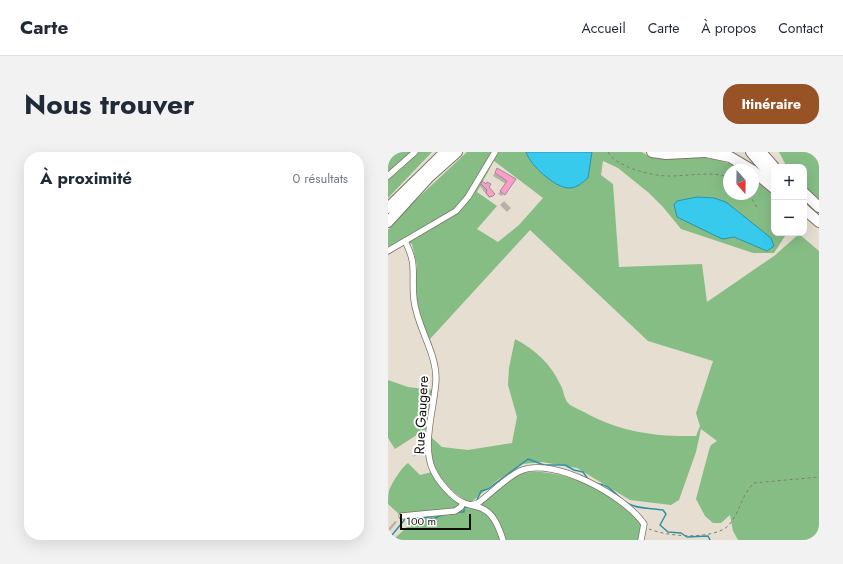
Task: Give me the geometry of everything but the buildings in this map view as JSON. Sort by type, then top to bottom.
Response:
[{"type":"highway","points":[[388,208],[419,175],[445,152]]},
{"type":"highway","points":[[388,222],[430,176],[457,152]]},
{"type":"highway","points":[[652,152],[666,154],[705,152],[730,157],[742,164]]},
{"type":"highway","points":[[751,152],[771,175]]},
{"type":"highway","points":[[761,152],[771,164]]},
{"type":"highway","points":[[770,152],[779,164]]},
{"type":"highway","points":[[759,176],[771,186]]},
{"type":"highway","points":[[807,196],[819,207]]},
{"type":"highway","points":[[806,200],[819,212]]},
{"type":"highway","points":[[807,212],[819,222]]},
{"type":"highway","points":[[807,217],[819,227]]},
{"type":"street","points":[[388,176],[414,152]]},
{"type":"street","points":[[388,251],[456,211],[468,197],[495,152]]},
{"type":"street","name":"Rue Gaugere","points":[[405,241],[414,266],[413,293],[416,310],[432,356],[435,372],[428,449],[431,463],[437,478],[463,503],[483,509],[493,518],[503,540]]},
{"type":"street","points":[[470,505],[478,503],[519,472],[531,468],[545,469],[574,475],[601,488],[617,498],[640,518],[644,527],[641,540]]},
{"type":"street","points":[[402,516],[455,511],[461,508],[463,503]]},
{"type":"path","points":[[608,152],[622,165],[652,174],[670,176],[710,174],[723,176]]},
{"type":"path","points":[[753,200],[758,209]]},
{"type":"path","points":[[644,527],[664,534],[687,537],[713,535],[729,525],[748,489],[754,483],[819,477]]},
{"type":"green space","points":[[388,152],[432,152],[388,198]]},
{"type":"green space","points":[[467,152],[642,152],[648,156],[709,158],[728,164],[723,164],[723,200],[759,200],[759,183],[771,193],[771,236],[785,236],[774,253],[753,253],[681,229],[649,193],[618,168],[603,161],[601,175],[613,184],[619,267],[702,264],[707,302],[774,256],[797,236],[801,236],[819,251],[819,540],[738,540],[733,531],[730,515],[721,523],[713,523],[705,516],[696,499],[709,450],[711,445],[717,441],[701,429],[696,452],[679,500],[671,505],[630,500],[577,468],[542,462],[523,464],[499,479],[470,503],[461,497],[446,484],[435,467],[432,458],[431,437],[442,447],[468,450],[512,443],[517,417],[508,385],[509,368],[515,339],[530,348],[548,364],[557,378],[567,401],[574,407],[597,419],[625,429],[653,434],[696,436],[700,426],[696,413],[713,361],[648,341],[530,230],[430,339],[425,333],[414,289],[417,266],[412,244],[402,240],[388,247],[388,230],[404,211]],"holes":[[[494,161],[543,198],[519,225],[498,242],[477,229],[497,206],[477,192]]]},
{"type":"green space","points":[[779,152],[819,152],[819,199],[807,188],[807,164],[785,164]]},
{"type":"green space","points":[[388,380],[408,387],[432,390],[426,429],[395,449],[388,438]]},
{"type":"green space","points":[[408,463],[420,475],[432,472],[452,497],[470,509],[502,485],[521,474],[546,472],[561,475],[605,492],[631,510],[644,524],[641,540],[393,540],[410,524],[388,504],[388,494],[394,480]]},
{"type":"water","points":[[526,152],[592,152],[588,178],[574,187],[563,187],[544,175],[532,163]]},
{"type":"water","points":[[697,197],[714,198],[726,202],[771,238],[774,246],[767,251],[734,237],[723,239],[677,217],[674,205],[677,201]]},
{"type":"waterway","points":[[476,502],[481,491],[488,489],[528,459],[544,465],[565,465],[574,470],[583,472],[588,479]]},
{"type":"waterway","points":[[595,483],[610,488],[624,501],[633,506],[663,510],[666,514],[660,525],[668,532],[681,533],[687,537],[708,536],[710,540]]},
{"type":"waterway","points":[[457,512],[464,512],[464,507],[466,507]]},
{"type":"waterway","points":[[423,517],[433,519],[444,514]]},
{"type":"waterway","points":[[388,540],[406,518]]}]
